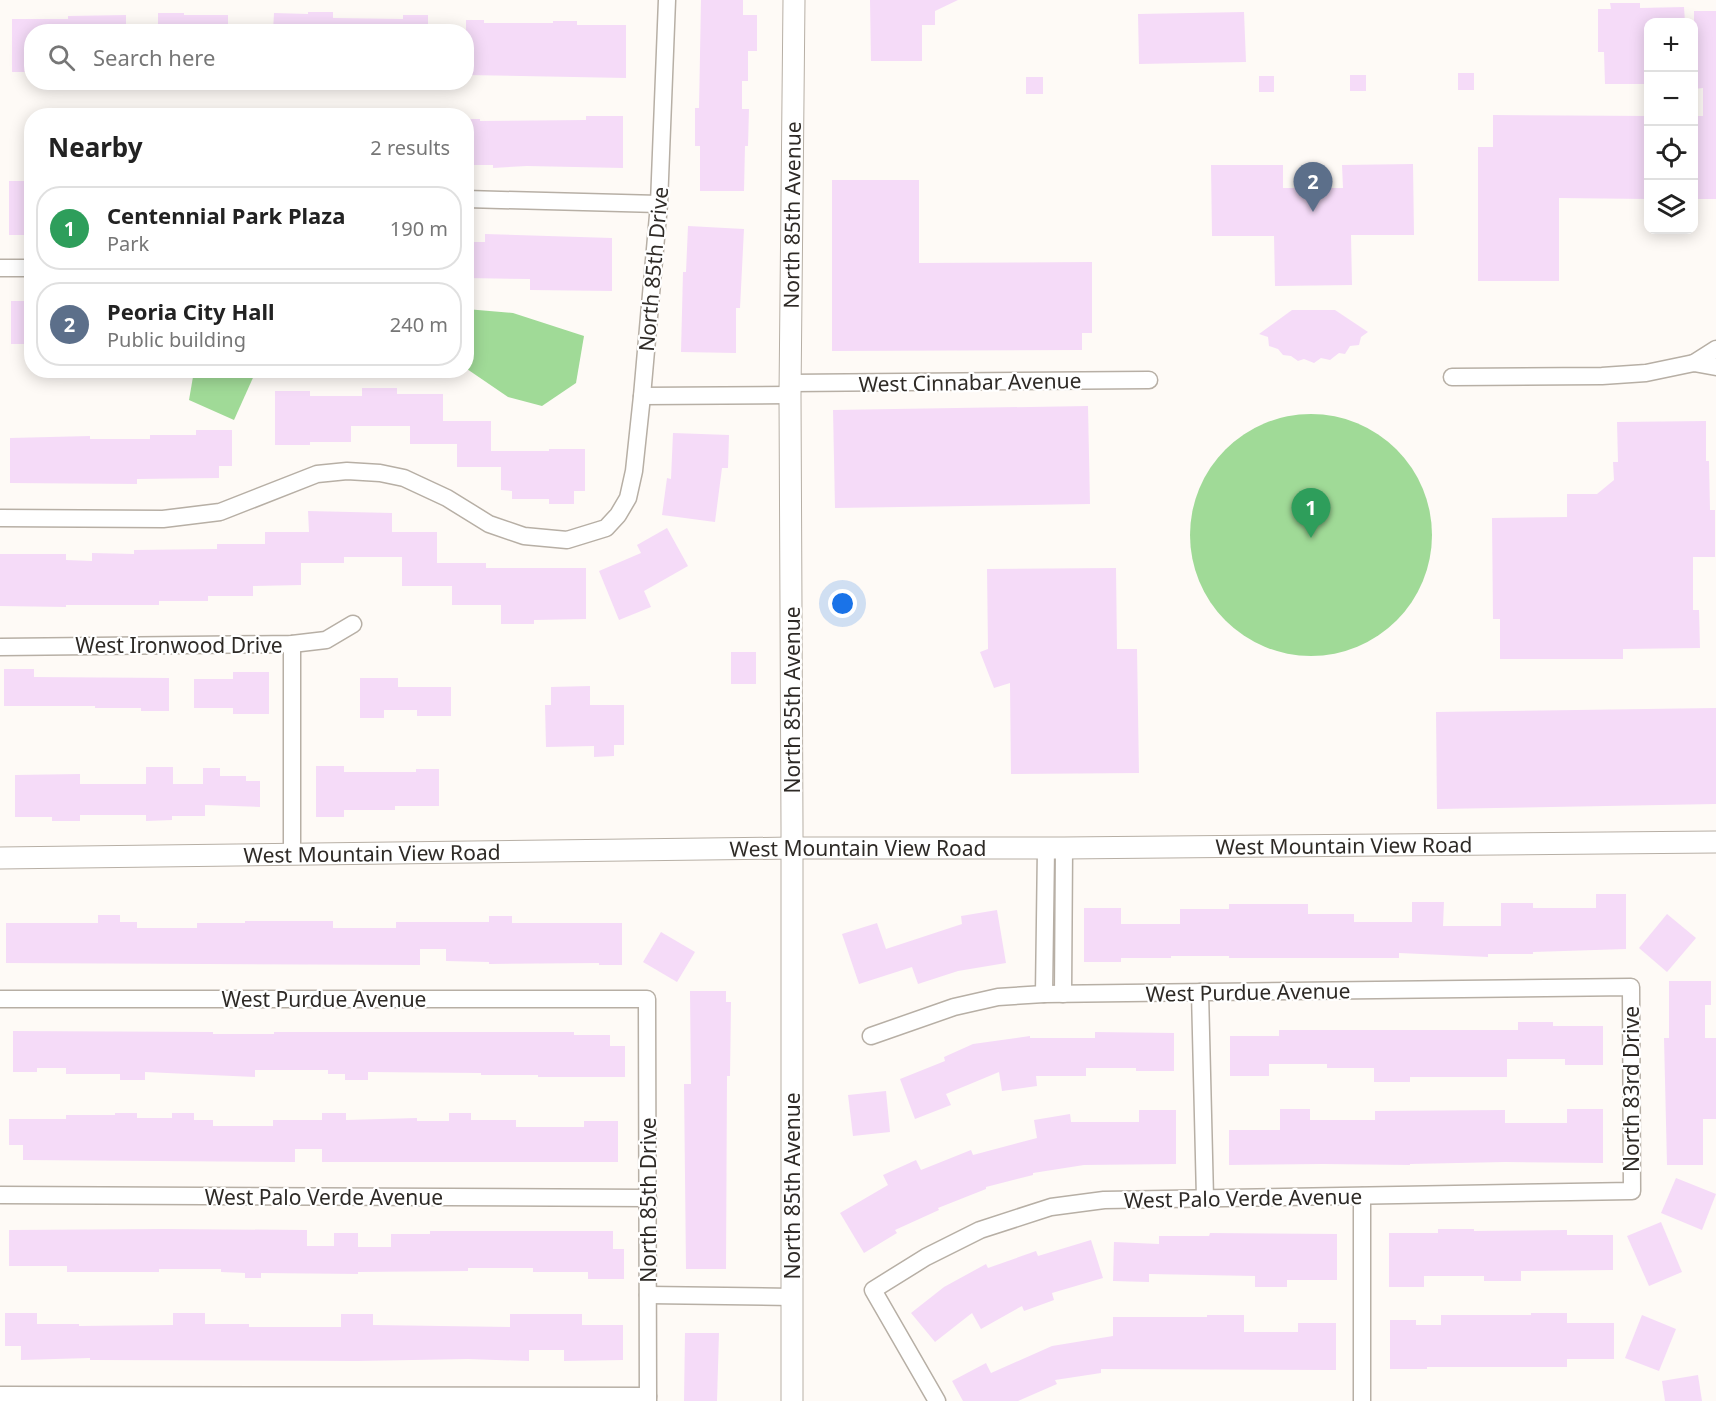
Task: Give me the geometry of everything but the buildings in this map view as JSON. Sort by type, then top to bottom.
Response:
[{"type":"street","name":"North 85th Drive","points":[[0,518],[163,519],[220,512],[317,474],[347,471],[380,473],[404,478],[447,498],[489,524],[524,536],[567,540],[606,528],[618,515],[628,498],[634,471],[659,204],[667,0]]},
{"type":"street","name":"North 85th Avenue","points":[[792,1401],[790,389],[794,0]]},
{"type":"street","points":[[474,200],[659,204]]},
{"type":"street","points":[[0,268],[24,268]]},
{"type":"street","points":[[1452,377],[1602,376],[1646,373],[1694,363],[1716,349]]},
{"type":"street","points":[[1694,363],[1716,367]]},
{"type":"street","name":"West Cinnabar Avenue","points":[[642,396],[790,389],[1149,380]]},
{"type":"street","name":"West Ironwood Drive","points":[[0,647],[292,644],[326,640],[353,624]]},
{"type":"street","points":[[292,644],[292,854]]},
{"type":"street","name":"West Mountain View Road","points":[[0,858],[792,848],[1716,842]]},
{"type":"street","points":[[1044,994],[1055,848]]},
{"type":"street","points":[[1055,848],[1063,994]]},
{"type":"street","name":"West Purdue Avenue","points":[[871,1036],[954,1007],[998,997],[1044,994],[1631,987]]},
{"type":"street","name":"North 83rd Drive","points":[[1631,987],[1632,1191]]},
{"type":"street","points":[[1200,992],[1205,1198]]},
{"type":"street","name":"West Purdue Avenue","points":[[0,999],[647,999]]},
{"type":"street","name":"North 85th Drive","points":[[647,999],[648,1398]]},
{"type":"street","name":"West Palo Verde Avenue","points":[[937,1401],[873,1290],[926,1257],[980,1230],[1052,1207],[1104,1200],[1632,1191]]},
{"type":"street","name":"West Palo Verde Avenue","points":[[0,1195],[648,1198]]},
{"type":"street","points":[[1362,1196],[1362,1401]]},
{"type":"street","points":[[648,1295],[792,1297]]},
{"type":"street","points":[[0,1395],[648,1398]]},
{"type":"green space","points":[[474,310],[513,313],[584,336],[576,383],[542,406],[508,397],[474,374]]},
{"type":"green space","points":[[193,378],[253,378],[234,420],[189,400]]},
{"type":"green space","points":[[1311,414],[1346,419],[1368,428],[1388,442],[1404,458],[1418,478],[1427,500],[1432,535],[1427,570],[1418,592],[1404,612],[1388,628],[1368,642],[1346,651],[1311,656],[1276,651],[1254,642],[1234,628],[1218,612],[1204,592],[1195,570],[1190,535],[1195,500],[1204,478],[1218,458],[1234,442],[1254,428],[1276,419]]},
{"type":"place","name":"Peoria City Hall","points":[[1313,212]]},
{"type":"place","name":"Centennial Park Plaza","points":[[1311,538]]}]
